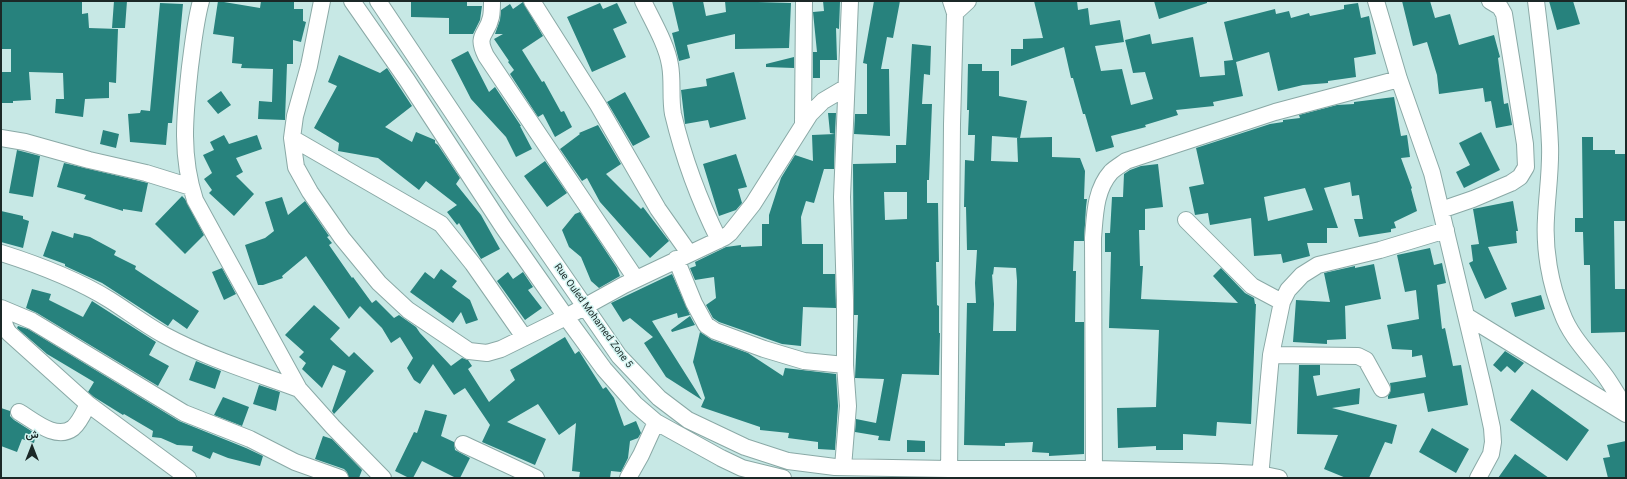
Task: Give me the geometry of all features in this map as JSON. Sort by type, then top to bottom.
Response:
[{"type":"street","points":[[201,1],[196,18],[184,114],[184,146],[191,187],[202,213],[299,389],[333,427],[383,478]]},
{"type":"street","points":[[322,1],[309,66],[292,138],[296,167],[310,192],[342,238],[393,297],[408,310],[469,351],[487,353],[501,349],[566,317],[636,279],[719,240],[730,233],[753,204],[810,114],[823,101],[845,88]]},
{"type":"street","name":"Rue Ouled Mohamed Zone 5","points":[[352,1],[407,80],[503,227],[604,369],[636,404],[656,422],[742,468],[783,478]]},
{"type":"street","name":"Rue Ouled Mohamed Zone 5","points":[[378,1],[619,356],[644,384],[659,398],[688,420],[745,447],[788,461],[843,467],[949,474],[1095,473],[1260,476],[1279,478]]},
{"type":"street","points":[[492,1],[492,16],[482,37],[482,47],[486,56],[636,279]]},
{"type":"street","points":[[532,1],[598,105],[658,209],[683,256],[694,303],[706,325],[715,331],[764,349],[804,361],[845,365]]},
{"type":"street","points":[[643,1],[668,56],[671,67],[673,113],[681,142],[709,220],[719,240]]},
{"type":"street","points":[[803,123],[804,1]]},
{"type":"street","points":[[843,467],[848,406],[845,365],[842,197],[845,88],[850,1]]},
{"type":"street","points":[[949,474],[953,7],[968,1]]},
{"type":"street","points":[[1376,1],[1399,79],[1432,173],[1468,317],[1492,428],[1493,442],[1491,454],[1478,478]]},
{"type":"street","points":[[1441,210],[1473,199],[1511,183],[1520,177],[1526,167],[1525,144],[1504,14],[1500,7],[1490,1]]},
{"type":"street","points":[[1536,1],[1550,146],[1550,174],[1546,220],[1547,250],[1553,286],[1562,314],[1575,338],[1606,377],[1626,408]]},
{"type":"street","points":[[1095,473],[1093,238],[1095,208],[1099,193],[1111,172],[1126,161],[1267,115],[1399,79]]},
{"type":"street","points":[[1,138],[25,142],[89,160],[146,173],[191,187]]},
{"type":"street","points":[[292,138],[441,224],[473,264],[524,337]]},
{"type":"street","points":[[1186,220],[1252,286],[1282,302]]},
{"type":"street","points":[[1260,476],[1271,355],[1282,302],[1288,290],[1302,276],[1318,265],[1380,250],[1446,230]]},
{"type":"street","points":[[1,253],[33,263],[70,279],[109,300],[166,336],[299,389]]},
{"type":"street","points":[[188,478],[88,404],[9,333],[4,325],[4,310],[16,313],[32,321],[184,413],[250,439],[295,462],[340,478]]},
{"type":"street","points":[[1468,317],[1626,414]]},
{"type":"street","points":[[1271,355],[1358,356],[1366,360],[1382,389]]},
{"type":"street","points":[[19,412],[49,430],[63,433],[73,428],[88,404]]},
{"type":"street","points":[[628,478],[641,456],[656,422]]},
{"type":"street","points":[[463,444],[536,478]]},
{"type":"building","points":[[1,1],[82,1],[82,14],[88,13],[89,28],[118,29],[116,83],[109,82],[109,98],[85,99],[83,117],[55,113],[56,99],[64,99],[63,73],[29,72],[31,100],[1,103],[1,72],[11,72],[11,49],[1,49]]},
{"type":"building","points":[[114,1],[127,1],[125,28],[112,28]]},
{"type":"building","points":[[218,1],[260,8],[261,1],[294,1],[294,9],[303,9],[303,21],[306,22],[301,42],[293,40],[293,64],[287,64],[285,120],[258,119],[259,101],[272,102],[273,69],[241,68],[242,64],[232,63],[234,37],[213,34]]},
{"type":"building","points":[[467,1],[467,6],[482,6],[480,20],[473,34],[449,34],[449,18],[411,17],[411,2]]},
{"type":"building","points":[[672,1],[703,1],[706,16],[726,12],[725,1],[791,3],[789,48],[735,49],[735,34],[687,45],[690,58],[679,61],[672,33],[679,31]]},
{"type":"building","points":[[823,1],[840,2],[839,29],[836,28],[837,60],[820,60],[820,78],[813,78],[813,52],[817,52],[813,12],[824,11]]},
{"type":"building","points":[[874,1],[900,1],[893,38],[887,37],[881,69],[889,69],[890,136],[854,134],[855,114],[867,114],[867,64],[863,63]]},
{"type":"building","points":[[1034,1],[1077,1],[1078,10],[1088,8],[1090,25],[1120,20],[1124,42],[1095,46],[1101,71],[1122,69],[1131,105],[1153,99],[1145,72],[1133,73],[1125,40],[1150,34],[1152,44],[1193,37],[1200,77],[1225,75],[1224,61],[1233,60],[1224,22],[1275,9],[1276,14],[1289,11],[1291,18],[1309,13],[1310,16],[1344,9],[1344,5],[1358,3],[1361,18],[1369,16],[1376,54],[1354,58],[1356,77],[1328,81],[1328,83],[1303,85],[1278,91],[1269,52],[1236,62],[1243,96],[1213,102],[1214,106],[1176,110],[1178,115],[1145,125],[1146,127],[1111,136],[1114,147],[1096,152],[1073,78],[1071,78],[1064,47],[1011,66],[1011,49],[1023,49],[1023,39],[1043,38]]},
{"type":"building","points":[[1154,1],[1207,1],[1207,3],[1159,19]]},
{"type":"building","points":[[1402,1],[1430,1],[1435,18],[1450,14],[1459,45],[1494,35],[1500,57],[1498,58],[1504,104],[1508,103],[1512,125],[1496,128],[1491,101],[1485,102],[1483,88],[1439,94],[1437,75],[1427,42],[1413,46]]},
{"type":"building","points":[[1549,1],[1573,1],[1580,24],[1557,30]]},
{"type":"building","points":[[523,2],[543,36],[522,50],[542,82],[544,81],[561,112],[564,111],[572,127],[555,137],[543,114],[538,117],[510,74],[514,70],[494,39],[503,34],[495,34],[500,20],[501,10],[510,4],[513,9]]},
{"type":"building","points":[[160,3],[183,4],[172,123],[168,123],[166,145],[130,142],[128,114],[140,113],[141,110],[150,111]]},
{"type":"building","points":[[600,3],[603,9],[617,3],[627,23],[613,29],[626,57],[592,72],[567,17]]},
{"type":"building","points":[[912,44],[931,46],[930,75],[924,74],[922,104],[932,104],[927,203],[938,203],[939,262],[936,262],[937,305],[939,306],[940,333],[939,375],[902,374],[890,441],[878,440],[879,436],[855,432],[856,419],[876,423],[884,379],[855,378],[858,315],[854,315],[853,164],[896,163],[896,145],[906,145]],"holes":[[[884,192],[907,192],[907,219],[885,220]]]},
{"type":"building","points":[[468,51],[489,92],[495,87],[521,126],[532,149],[516,157],[506,137],[471,99],[451,60]]},
{"type":"building","points":[[339,55],[380,73],[387,68],[412,106],[385,127],[412,142],[416,132],[435,140],[435,143],[438,145],[460,178],[456,184],[481,215],[500,249],[481,259],[459,223],[457,225],[447,212],[457,205],[426,181],[419,190],[378,158],[338,151],[339,143],[314,128],[337,86],[328,82]]},
{"type":"building","points":[[794,57],[794,68],[766,67],[766,64]]},
{"type":"building","points":[[968,64],[982,64],[982,71],[999,71],[999,96],[1027,101],[1020,138],[1052,137],[1052,157],[1080,158],[1085,171],[1084,199],[1087,199],[1084,241],[1074,241],[1073,271],[1076,271],[1075,322],[1084,322],[1084,454],[1049,456],[1049,453],[1032,452],[1033,442],[1005,443],[1005,446],[964,445],[967,303],[976,303],[975,283],[977,250],[967,250],[966,207],[964,207],[965,160],[974,161],[975,135],[968,135],[969,110],[967,110]],"holes":[[[992,136],[1019,138],[1017,138],[1018,162],[991,161]],[[994,267],[1016,268],[1016,331],[993,331],[994,304],[992,274],[993,275]]]},
{"type":"building","points":[[734,72],[746,119],[710,128],[708,120],[685,124],[681,90],[707,86],[706,79]]},
{"type":"building","points":[[221,91],[231,105],[218,114],[207,101]]},
{"type":"building","points":[[625,92],[650,137],[633,146],[607,102]]},
{"type":"building","points":[[1394,97],[1401,136],[1407,135],[1410,157],[1401,158],[1412,188],[1417,211],[1394,222],[1396,228],[1391,229],[1391,232],[1359,237],[1354,219],[1363,219],[1359,195],[1352,196],[1350,182],[1324,188],[1338,228],[1327,228],[1327,243],[1307,243],[1310,256],[1283,263],[1281,254],[1254,256],[1251,218],[1210,225],[1208,213],[1195,215],[1189,187],[1204,184],[1196,148],[1270,124],[1283,122],[1283,120],[1300,118],[1299,115],[1337,105],[1354,104],[1354,102]],"holes":[[[1305,188],[1313,210],[1268,221],[1264,197]]]},
{"type":"building","points":[[828,113],[836,113],[835,134],[830,133]]},
{"type":"building","points":[[598,125],[621,164],[606,174],[641,209],[643,207],[669,241],[650,258],[600,202],[587,178],[582,181],[560,149],[580,134],[579,133]]},
{"type":"building","points":[[103,130],[119,134],[116,148],[100,144]]},
{"type":"building","points":[[1481,132],[1500,170],[1464,188],[1456,172],[1470,165],[1459,143]]},
{"type":"building","points":[[835,134],[834,169],[824,169],[814,203],[806,201],[801,217],[802,244],[823,244],[823,274],[835,274],[836,308],[803,307],[801,346],[782,344],[719,322],[713,318],[706,305],[716,298],[714,277],[695,280],[690,268],[696,266],[695,262],[726,247],[741,245],[741,247],[762,246],[762,224],[769,224],[769,215],[781,178],[795,155],[813,161],[812,135]]},
{"type":"building","points":[[224,135],[229,144],[257,135],[262,149],[236,158],[243,172],[236,176],[254,194],[234,216],[209,193],[212,190],[204,179],[212,173],[203,155],[214,150],[210,142]]},
{"type":"building","points":[[1582,137],[1593,137],[1593,150],[1615,150],[1615,154],[1625,154],[1626,221],[1614,221],[1615,289],[1626,289],[1626,332],[1591,333],[1590,265],[1584,265],[1583,232],[1575,232],[1575,218],[1583,218]]},
{"type":"building","points":[[17,150],[40,156],[33,197],[9,193]]},
{"type":"building","points":[[736,154],[747,187],[738,189],[742,203],[736,210],[719,216],[703,164]]},
{"type":"building","points":[[545,161],[567,193],[547,207],[524,176]]},
{"type":"building","points":[[64,163],[148,183],[142,212],[123,209],[123,211],[84,199],[86,195],[57,187]]},
{"type":"building","points":[[1158,164],[1163,207],[1145,209],[1145,230],[1139,230],[1140,266],[1143,266],[1141,299],[1238,303],[1213,276],[1221,268],[1245,293],[1254,298],[1256,304],[1251,424],[1217,422],[1216,436],[1183,434],[1183,450],[1156,450],[1156,446],[1118,448],[1117,408],[1156,407],[1159,330],[1109,328],[1111,252],[1105,252],[1105,233],[1110,233],[1112,197],[1123,197],[1124,174],[1141,166]]},
{"type":"building","points":[[182,196],[204,235],[185,254],[155,224]]},
{"type":"building","points":[[282,197],[288,215],[305,201],[329,236],[327,237],[332,243],[329,245],[372,303],[376,300],[394,318],[399,315],[416,327],[451,366],[462,358],[468,360],[472,366],[468,369],[489,402],[515,380],[510,370],[565,337],[575,354],[579,351],[603,389],[606,387],[614,398],[624,426],[636,421],[641,433],[638,438],[630,441],[628,458],[621,472],[611,471],[610,478],[579,478],[580,472],[572,471],[576,423],[559,435],[538,404],[507,422],[546,439],[535,465],[482,442],[490,425],[465,388],[454,395],[433,364],[420,384],[414,380],[407,368],[413,358],[400,337],[391,343],[382,328],[360,306],[349,319],[306,256],[282,276],[283,278],[263,285],[258,285],[245,245],[265,238],[274,231],[265,202]]},
{"type":"building","points":[[1513,201],[1518,231],[1516,231],[1517,243],[1488,247],[1507,289],[1485,299],[1469,263],[1473,261],[1471,245],[1479,244],[1473,209]]},
{"type":"building","points":[[1,211],[23,216],[23,219],[29,221],[23,248],[1,242]]},
{"type":"building","points":[[580,212],[617,268],[620,276],[599,288],[591,281],[581,257],[569,247],[562,230],[575,214]]},
{"type":"building","points":[[52,231],[73,238],[74,233],[90,237],[116,251],[114,255],[136,266],[135,269],[199,311],[187,329],[173,319],[168,326],[102,283],[65,266],[65,264],[43,256]]},
{"type":"building","points":[[1430,248],[1434,265],[1442,263],[1446,283],[1437,285],[1442,329],[1445,328],[1453,366],[1461,365],[1468,405],[1428,412],[1424,393],[1388,399],[1391,390],[1390,383],[1426,377],[1422,355],[1412,357],[1412,350],[1392,349],[1387,325],[1419,319],[1416,290],[1405,292],[1397,255]]},
{"type":"building","points":[[1374,264],[1381,299],[1345,306],[1346,339],[1327,340],[1327,344],[1293,342],[1296,300],[1330,302],[1324,273],[1355,266],[1355,268]]},
{"type":"building","points":[[222,268],[236,294],[224,300],[212,272]]},
{"type":"building","points":[[441,269],[457,281],[452,287],[470,300],[478,320],[466,324],[461,312],[453,323],[410,292],[425,272],[434,279]]},
{"type":"building","points":[[508,272],[513,279],[523,272],[533,287],[528,290],[542,308],[525,320],[497,281]]},
{"type":"building","points":[[672,274],[690,315],[678,318],[677,313],[652,321],[702,400],[666,377],[644,343],[653,337],[630,318],[623,322],[611,303]]},
{"type":"building","points":[[32,289],[51,294],[49,300],[83,317],[92,301],[156,342],[149,355],[169,366],[158,386],[37,313],[26,308]]},
{"type":"building","points":[[1541,295],[1545,309],[1515,317],[1511,303]]},
{"type":"building","points":[[314,305],[340,328],[330,339],[349,357],[354,352],[374,371],[334,414],[332,411],[346,371],[333,365],[322,388],[302,369],[306,363],[299,357],[304,352],[285,335]]},
{"type":"building","points":[[690,316],[695,325],[672,332],[671,330]]},
{"type":"building","points":[[18,326],[28,329],[179,421],[263,456],[260,466],[228,458],[213,452],[210,459],[192,451],[193,446],[177,445],[161,438],[152,437],[153,431],[94,397],[88,392],[94,382],[47,354],[17,328]]},
{"type":"building","points":[[700,332],[712,340],[748,353],[783,376],[785,368],[836,374],[838,406],[835,450],[818,449],[818,442],[788,438],[789,433],[760,430],[760,427],[701,407],[705,398],[693,362]]},
{"type":"building","points":[[1505,351],[1524,363],[1515,373],[1507,366],[1501,372],[1493,365]]},
{"type":"building","points":[[196,361],[221,371],[215,389],[189,380]]},
{"type":"building","points":[[1299,365],[1320,365],[1320,375],[1313,376],[1317,396],[1360,388],[1359,404],[1332,408],[1397,425],[1392,444],[1385,442],[1369,478],[1346,478],[1324,469],[1338,435],[1297,434]]},
{"type":"building","points":[[259,385],[280,392],[276,411],[253,404]]},
{"type":"building","points":[[1532,389],[1589,430],[1567,461],[1510,420]]},
{"type":"building","points":[[223,397],[249,407],[242,426],[214,415]]},
{"type":"building","points":[[1,408],[10,411],[10,416],[14,420],[36,434],[34,443],[22,439],[17,452],[1,446]]},
{"type":"building","points":[[425,410],[447,415],[441,436],[454,442],[455,450],[470,458],[460,478],[456,478],[422,461],[413,478],[409,478],[395,471],[414,432],[417,433]]},
{"type":"building","points":[[1432,428],[1469,449],[1456,473],[1419,452]]},
{"type":"building","points":[[323,436],[332,439],[362,470],[359,478],[349,478],[344,469],[315,459]]},
{"type":"building","points":[[907,440],[925,441],[925,452],[907,452]]},
{"type":"building","points":[[1626,441],[1626,478],[1608,478],[1603,458],[1610,457],[1607,445]]},
{"type":"building","points":[[1515,454],[1549,478],[1498,478]]}]
